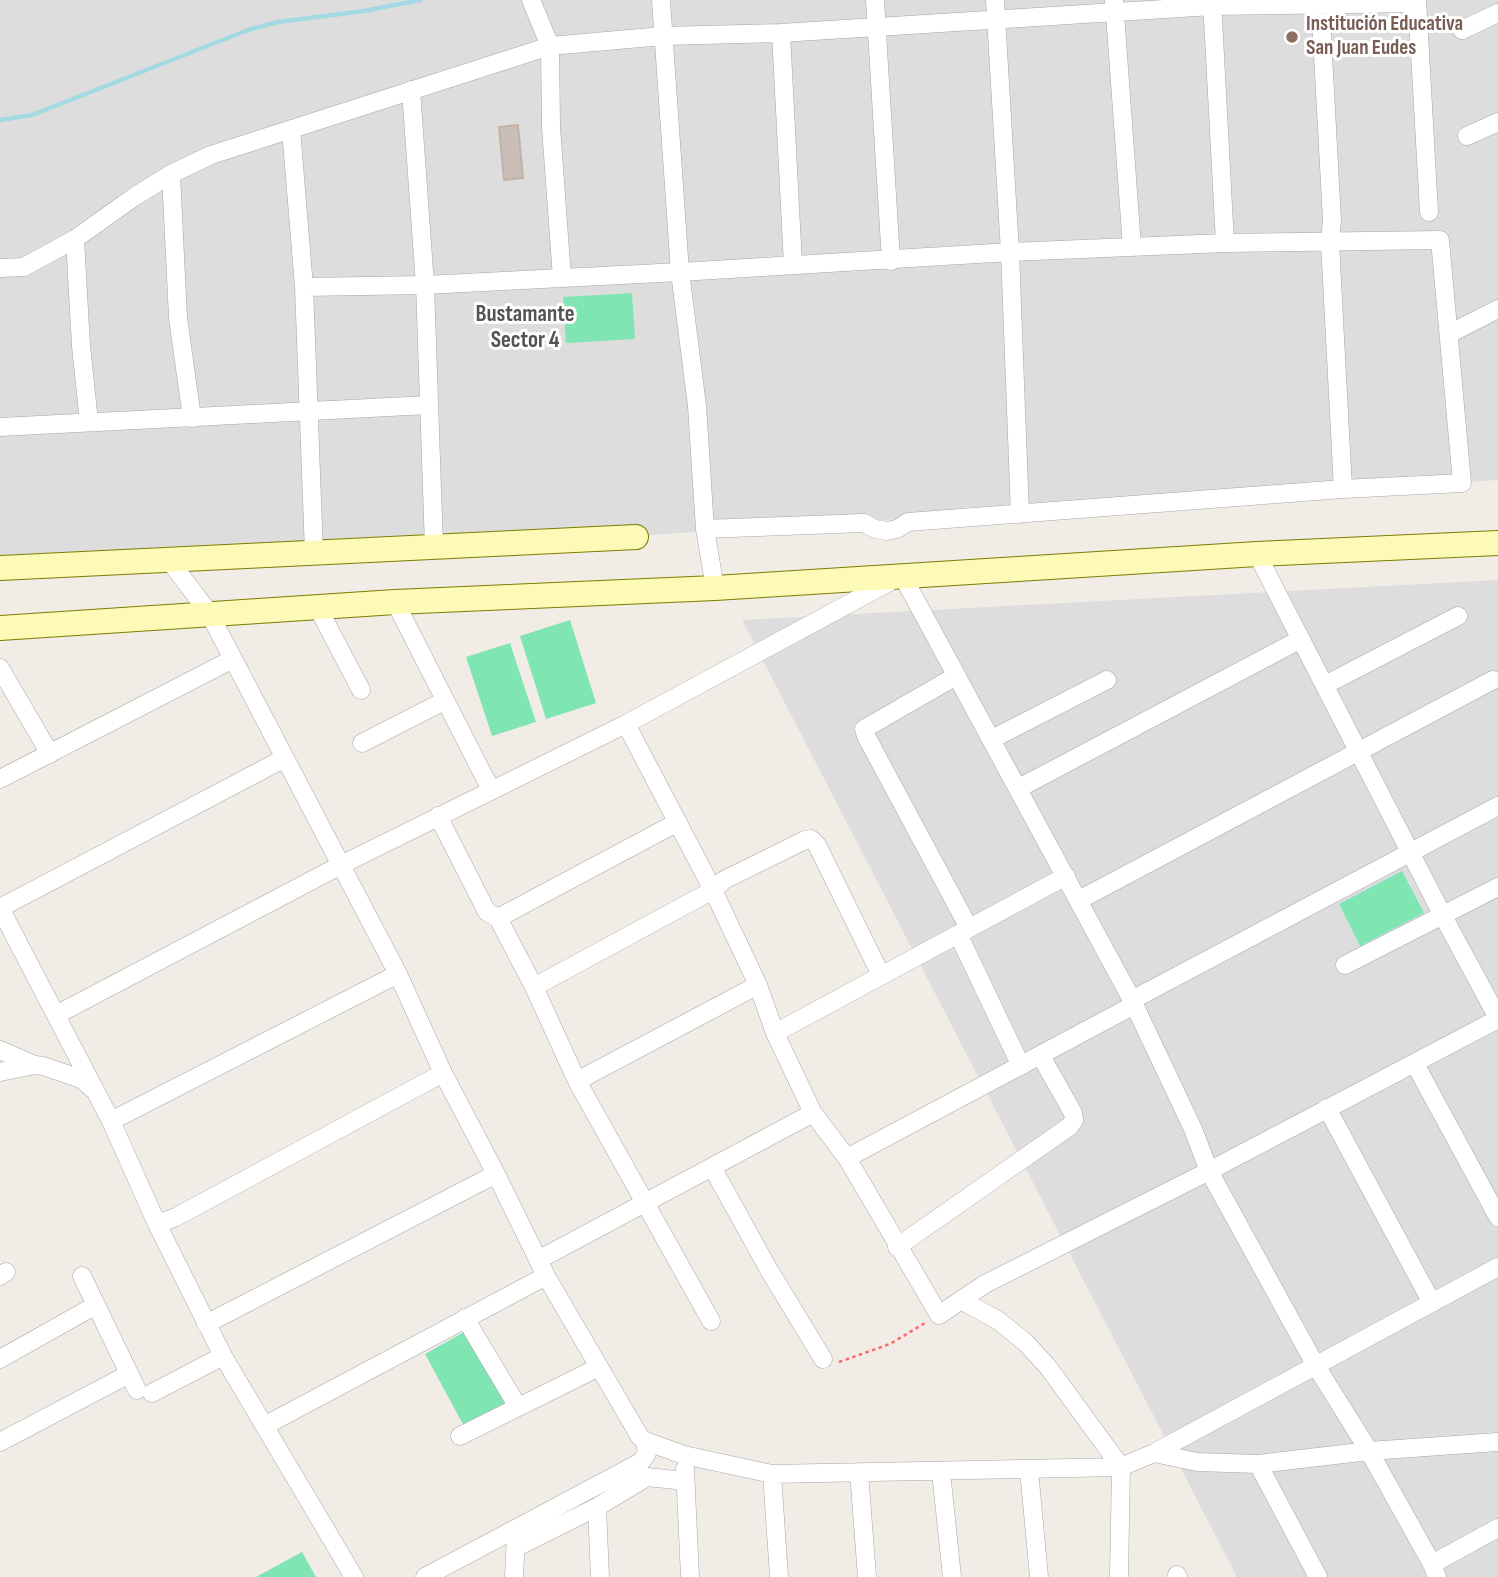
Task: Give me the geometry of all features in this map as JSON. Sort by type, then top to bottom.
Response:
[{"type":"street","points":[[531,0],[550,46],[551,127],[562,278]]},
{"type":"street","points":[[661,0],[680,272],[697,406],[705,529],[715,588]]},
{"type":"street","points":[[874,0],[891,261]]},
{"type":"street","points":[[0,268],[24,267],[75,239],[171,174],[211,155],[550,46],[663,36],[877,27],[995,9],[1417,1],[1429,212]]},
{"type":"street","points":[[1320,2],[1343,489]]},
{"type":"street","points":[[1212,3],[1225,243]]},
{"type":"street","points":[[1114,6],[1132,247]]},
{"type":"street","points":[[995,9],[1010,252],[1020,514]]},
{"type":"street","points":[[1462,30],[1498,13]]},
{"type":"street","points":[[781,33],[793,265]]},
{"type":"street","points":[[411,90],[425,285],[434,547]]},
{"type":"street","points":[[1467,136],[1498,122]]},
{"type":"street","points":[[291,129],[304,287],[314,553]]},
{"type":"street","points":[[171,174],[178,318],[192,418]]},
{"type":"street","points":[[75,239],[81,346],[89,422]]},
{"type":"street","points":[[304,287],[425,285],[891,261],[1010,252],[1225,243],[1440,240],[1462,483],[1343,489],[908,522],[897,529],[887,531],[864,523],[705,529]]},
{"type":"street","points":[[1449,334],[1498,309]]},
{"type":"street","points":[[0,427],[428,405]]},
{"type":"street","points":[[0,568],[636,537]]},
{"type":"street","points":[[0,628],[395,602],[715,588],[1257,554],[1498,543]]},
{"type":"street","points":[[626,724],[713,890],[758,985],[775,1033],[813,1113],[847,1158],[939,1315],[985,1283],[1209,1171],[1498,1019],[1257,554]]},
{"type":"street","points":[[169,560],[209,613],[398,974],[443,1073],[542,1268],[639,1437],[645,1441],[684,1455],[772,1474],[1121,1467],[1154,1453],[1498,1267]]},
{"type":"street","points":[[902,575],[1133,1003],[1193,1129],[1209,1171],[1316,1366],[1368,1451],[1434,1570],[1498,1528]]},
{"type":"street","points":[[56,1015],[341,865],[626,724],[902,575]]},
{"type":"street","points":[[395,602],[491,790]]},
{"type":"street","points":[[318,608],[361,690]]},
{"type":"street","points":[[1325,685],[1458,616]]},
{"type":"street","points":[[1019,788],[1301,639]]},
{"type":"street","points":[[0,779],[233,659]]},
{"type":"street","points":[[0,668],[50,754]]},
{"type":"street","points":[[956,676],[864,729],[964,931],[1021,1066]]},
{"type":"street","points":[[992,739],[1107,680]]},
{"type":"street","points":[[1079,900],[1493,680]]},
{"type":"street","points":[[362,743],[444,701]]},
{"type":"street","points":[[285,758],[0,908],[111,1121],[206,1324],[354,1577]]},
{"type":"street","points":[[847,1158],[1041,1056],[1133,1003],[1498,806]]},
{"type":"street","points":[[438,816],[487,912],[498,918],[534,987],[577,1081],[711,1321]]},
{"type":"street","points":[[498,918],[678,822]]},
{"type":"street","points":[[534,987],[713,890],[724,880],[811,839],[817,845],[881,975]]},
{"type":"street","points":[[775,1033],[1066,876]]},
{"type":"street","points":[[1345,965],[1498,887]]},
{"type":"street","points":[[111,1121],[398,974]]},
{"type":"street","points":[[577,1081],[758,985]]},
{"type":"street","points":[[0,1050],[35,1065],[59,1070],[81,1079],[96,1093]]},
{"type":"street","points":[[897,1247],[1074,1121],[1073,1113],[1041,1056]]},
{"type":"street","points":[[1415,1064],[1498,1217]]},
{"type":"street","points":[[0,1072],[35,1065]]},
{"type":"street","points":[[157,1224],[176,1217],[443,1073]]},
{"type":"street","points":[[1327,1108],[1432,1303]]},
{"type":"street","points":[[266,1425],[465,1318],[647,1203],[813,1113]]},
{"type":"street","points":[[712,1167],[769,1270],[823,1359]]},
{"type":"street","points":[[206,1324],[496,1174]]},
{"type":"street","points":[[82,1276],[139,1386]]},
{"type":"street","points":[[961,1300],[999,1321],[1026,1343],[1048,1367],[1121,1467],[1119,1577]]},
{"type":"street","points":[[0,1359],[96,1306]]},
{"type":"street","points":[[465,1318],[517,1407]]},
{"type":"street","points":[[0,1441],[223,1356]]},
{"type":"street","points":[[460,1436],[598,1367]]},
{"type":"street","points":[[425,1577],[641,1462],[647,1453],[645,1441]]},
{"type":"street","points":[[1154,1453],[1197,1462],[1258,1464],[1368,1451],[1498,1442]]},
{"type":"street","points":[[684,1455],[690,1577]]},
{"type":"street","points":[[1258,1464],[1318,1577]]},
{"type":"street","points":[[1029,1470],[1039,1577]]},
{"type":"street","points":[[859,1472],[867,1577]]},
{"type":"street","points":[[941,1472],[952,1577]]},
{"type":"street","points":[[772,1474],[779,1577]]},
{"type":"street","points":[[517,1547],[597,1507],[647,1477],[685,1481]]},
{"type":"street","points":[[597,1507],[600,1577]]},
{"type":"street","points":[[514,1577],[516,1528]]},
{"type":"path","points":[[823,1359],[834,1364],[879,1348],[939,1315]]},
{"type":"shaded area","points":[[0,0],[1498,0],[1498,480],[0,577]]},
{"type":"shaded area","points":[[1498,580],[1498,1577],[1237,1577],[742,620]]},
{"type":"green space","points":[[632,293],[635,339],[566,343],[563,297]]},
{"type":"green space","points":[[570,620],[596,703],[546,719],[520,636]]},
{"type":"green space","points":[[510,643],[536,722],[492,736],[466,657]]},
{"type":"green space","points":[[1402,871],[1424,913],[1360,946],[1339,904]]},
{"type":"green space","points":[[466,1331],[505,1404],[464,1426],[425,1354]]},
{"type":"green space","points":[[302,1552],[316,1577],[256,1577]]},
{"type":"building","points":[[518,125],[523,178],[504,180],[499,127]]},
{"type":"waterway","points":[[0,120],[32,115],[248,30],[278,22],[364,11],[420,0]]},
{"type":"place","name":"Institución Educativa San Juan Eudes","points":[[1292,37]]},
{"type":"district","name":"Bustamante Sector 4","points":[[525,328]]}]
